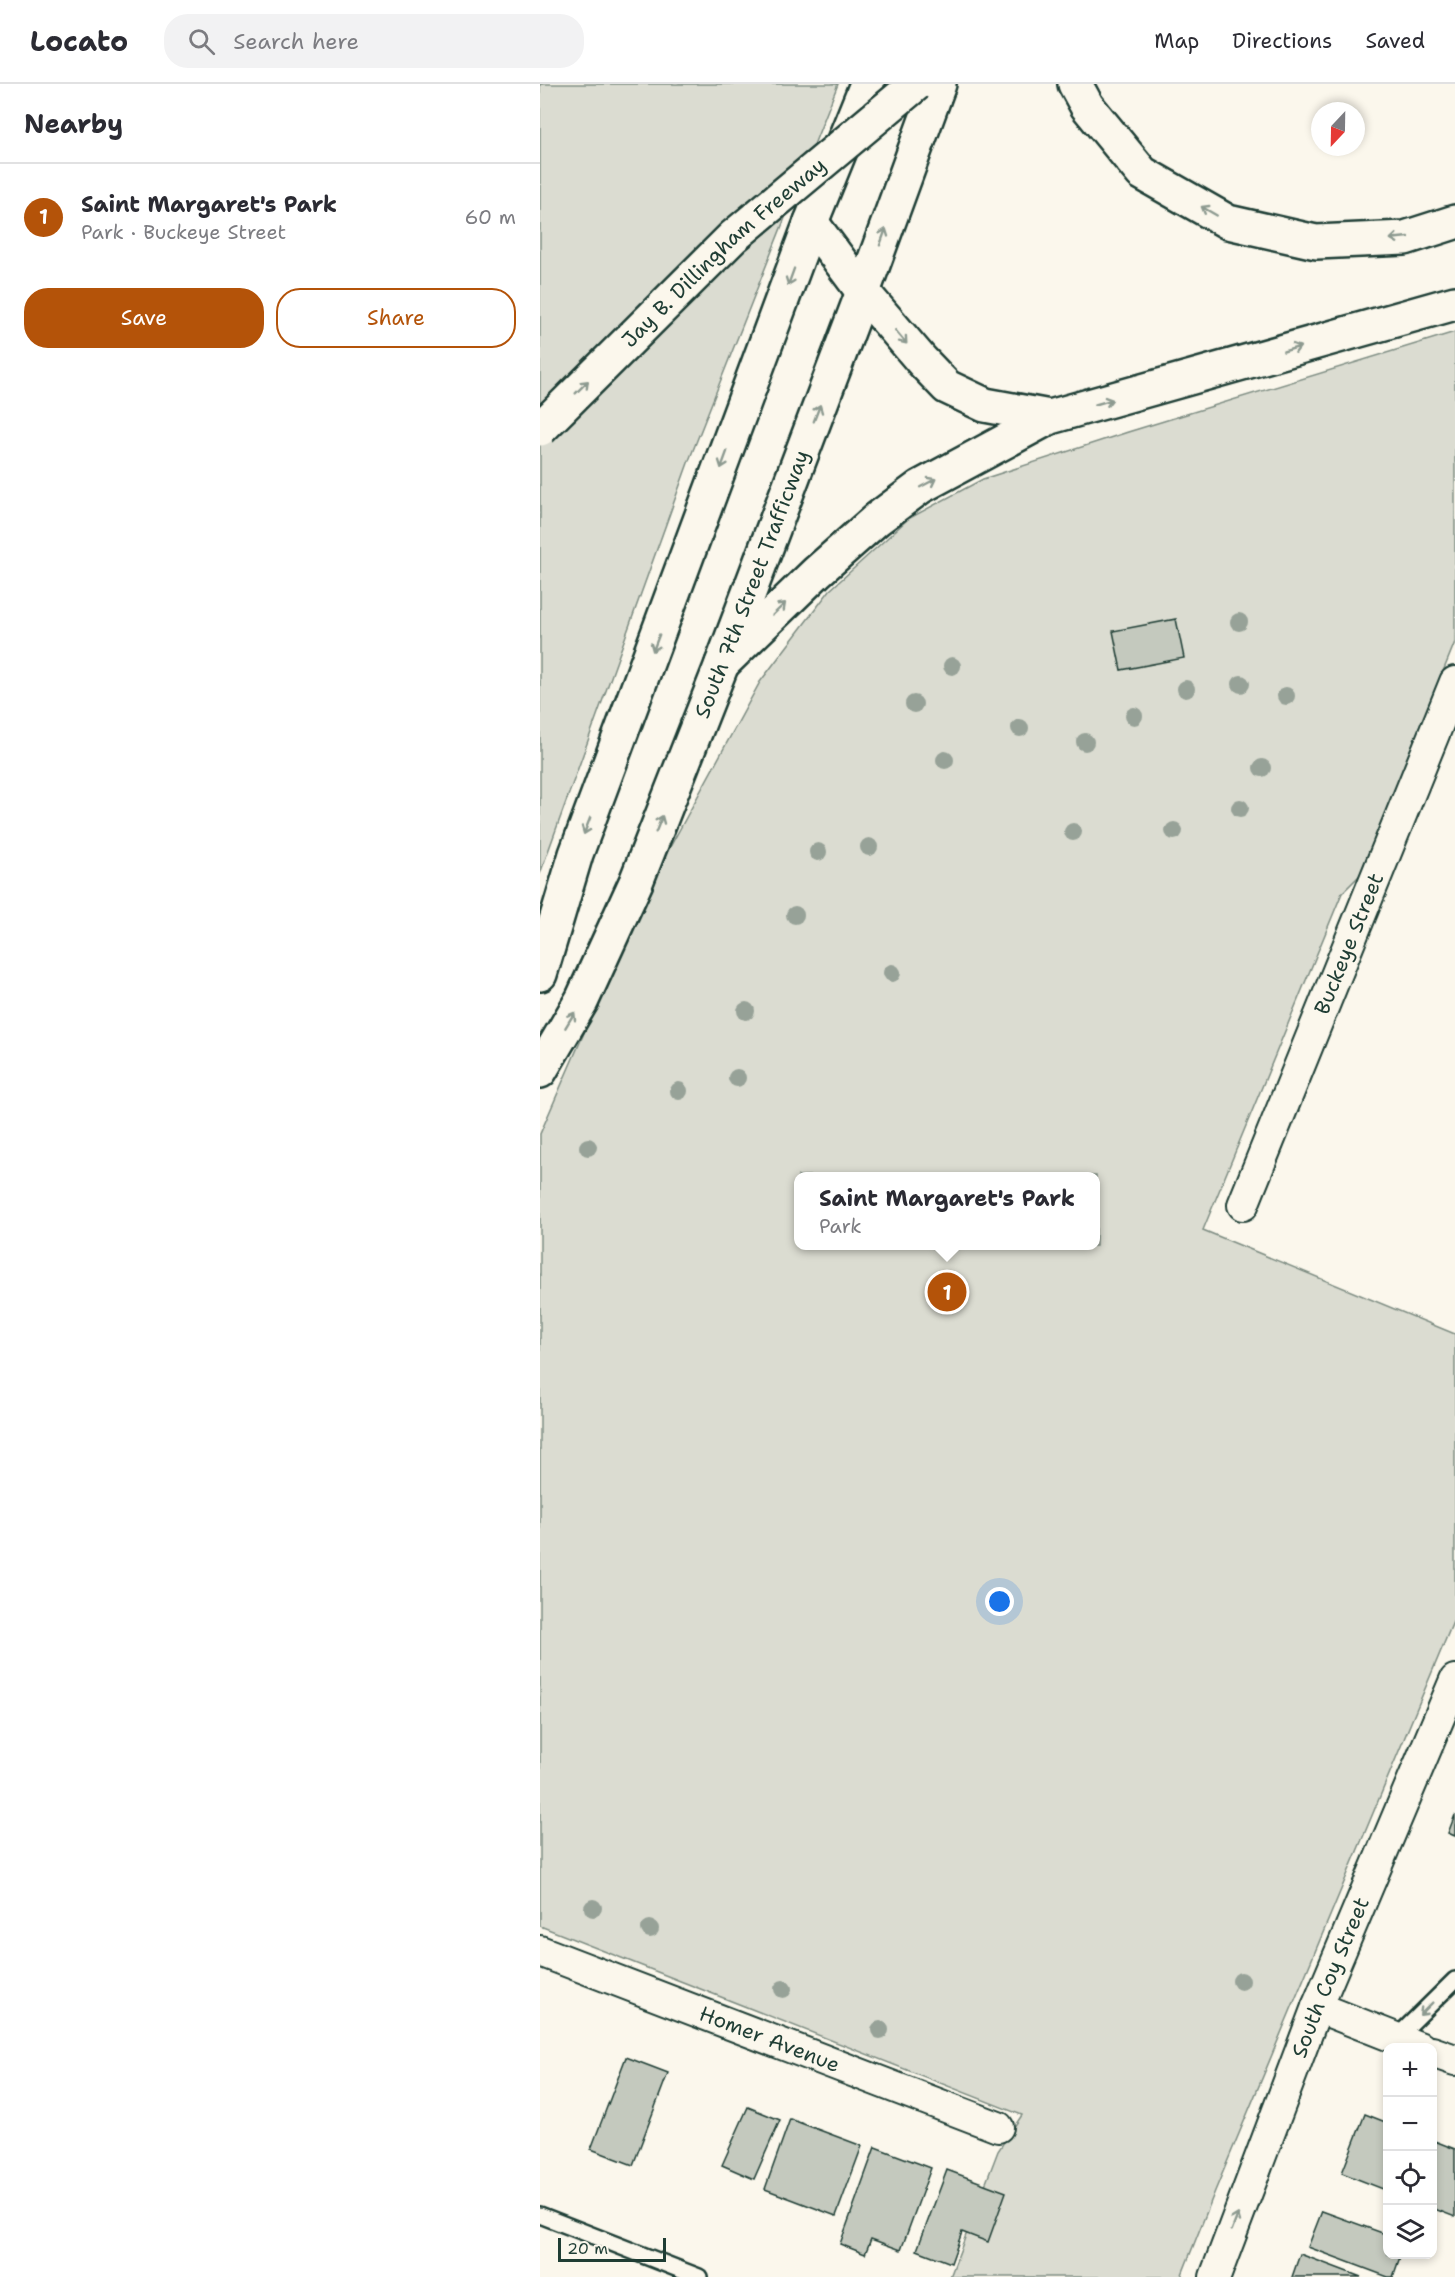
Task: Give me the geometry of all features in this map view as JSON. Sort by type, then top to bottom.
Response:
[{"type":"main road","points":[[540,974],[576,854],[811,222],[867,84]]},
{"type":"main road","name":"Jay B. Dillingham Freeway","points":[[540,429],[733,237],[916,84]]},
{"type":"main road","name":"South 7th Street Trafficway","points":[[540,1071],[582,1000],[631,892],[722,664],[939,84]]},
{"type":"main road","points":[[1075,84],[1086,106],[1142,173],[1228,222],[1316,242],[1405,238],[1455,222]]},
{"type":"main road","points":[[811,222],[863,292],[947,387],[985,405],[1050,417]]},
{"type":"main road","points":[[722,664],[817,572],[877,519],[920,487],[1050,417],[1455,303]]},
{"type":"street","name":"Buckeye Street","points":[[1243,1205],[1455,682]]},
{"type":"street","name":"South Coy Street","points":[[1215,2277],[1317,2007],[1455,1680]]},
{"type":"street","name":"Homer Avenue","points":[[540,1951],[998,2127]]},
{"type":"street","points":[[1317,2007],[1409,2043]]},
{"type":"street","points":[[1437,2054],[1455,2060]]},
{"type":"lane","points":[[1409,2043],[1455,1980]]},
{"type":"lane","points":[[540,2215],[699,2277]]},
{"type":"shaded area","points":[[540,84],[838,84],[688,463],[540,874]]},
{"type":"shaded area","points":[[1455,332],[1455,642],[1360,875],[1342,893],[1203,1230],[1455,1334],[1455,1617],[1181,2277],[950,2277],[998,2151],[1022,2115],[540,1926],[540,1134],[645,893],[760,682],[830,590],[908,519],[983,479]]},
{"type":"building","points":[[1176,619],[1184,658],[1121,670],[1113,631]]},
{"type":"building","points":[[1455,1815],[1455,1836],[1448,1833]]},
{"type":"building","points":[[626,2057],[668,2073],[633,2165],[591,2149]]},
{"type":"building","points":[[748,2107],[780,2120],[754,2179],[722,2165]]},
{"type":"building","points":[[1365,2114],[1383,2121],[1383,2189],[1342,2173]]},
{"type":"building","points":[[790,2119],[862,2146],[836,2216],[765,2189]]},
{"type":"building","points":[[1437,2142],[1455,2149],[1455,2217],[1437,2210]]},
{"type":"building","points":[[875,2147],[931,2168],[901,2250],[871,2239],[865,2254],[840,2244]]},
{"type":"building","points":[[947,2170],[1006,2192],[988,2242],[962,2232],[951,2263],[917,2250]]},
{"type":"building","points":[[1322,2211],[1383,2233],[1383,2259],[1399,2259],[1393,2277],[1388,2277],[1308,2247]]},
{"type":"building","points":[[1300,2254],[1361,2277],[1292,2277]]},
{"type":"place","name":"Saint Margaret's Park","points":[[947,1292]]}]
